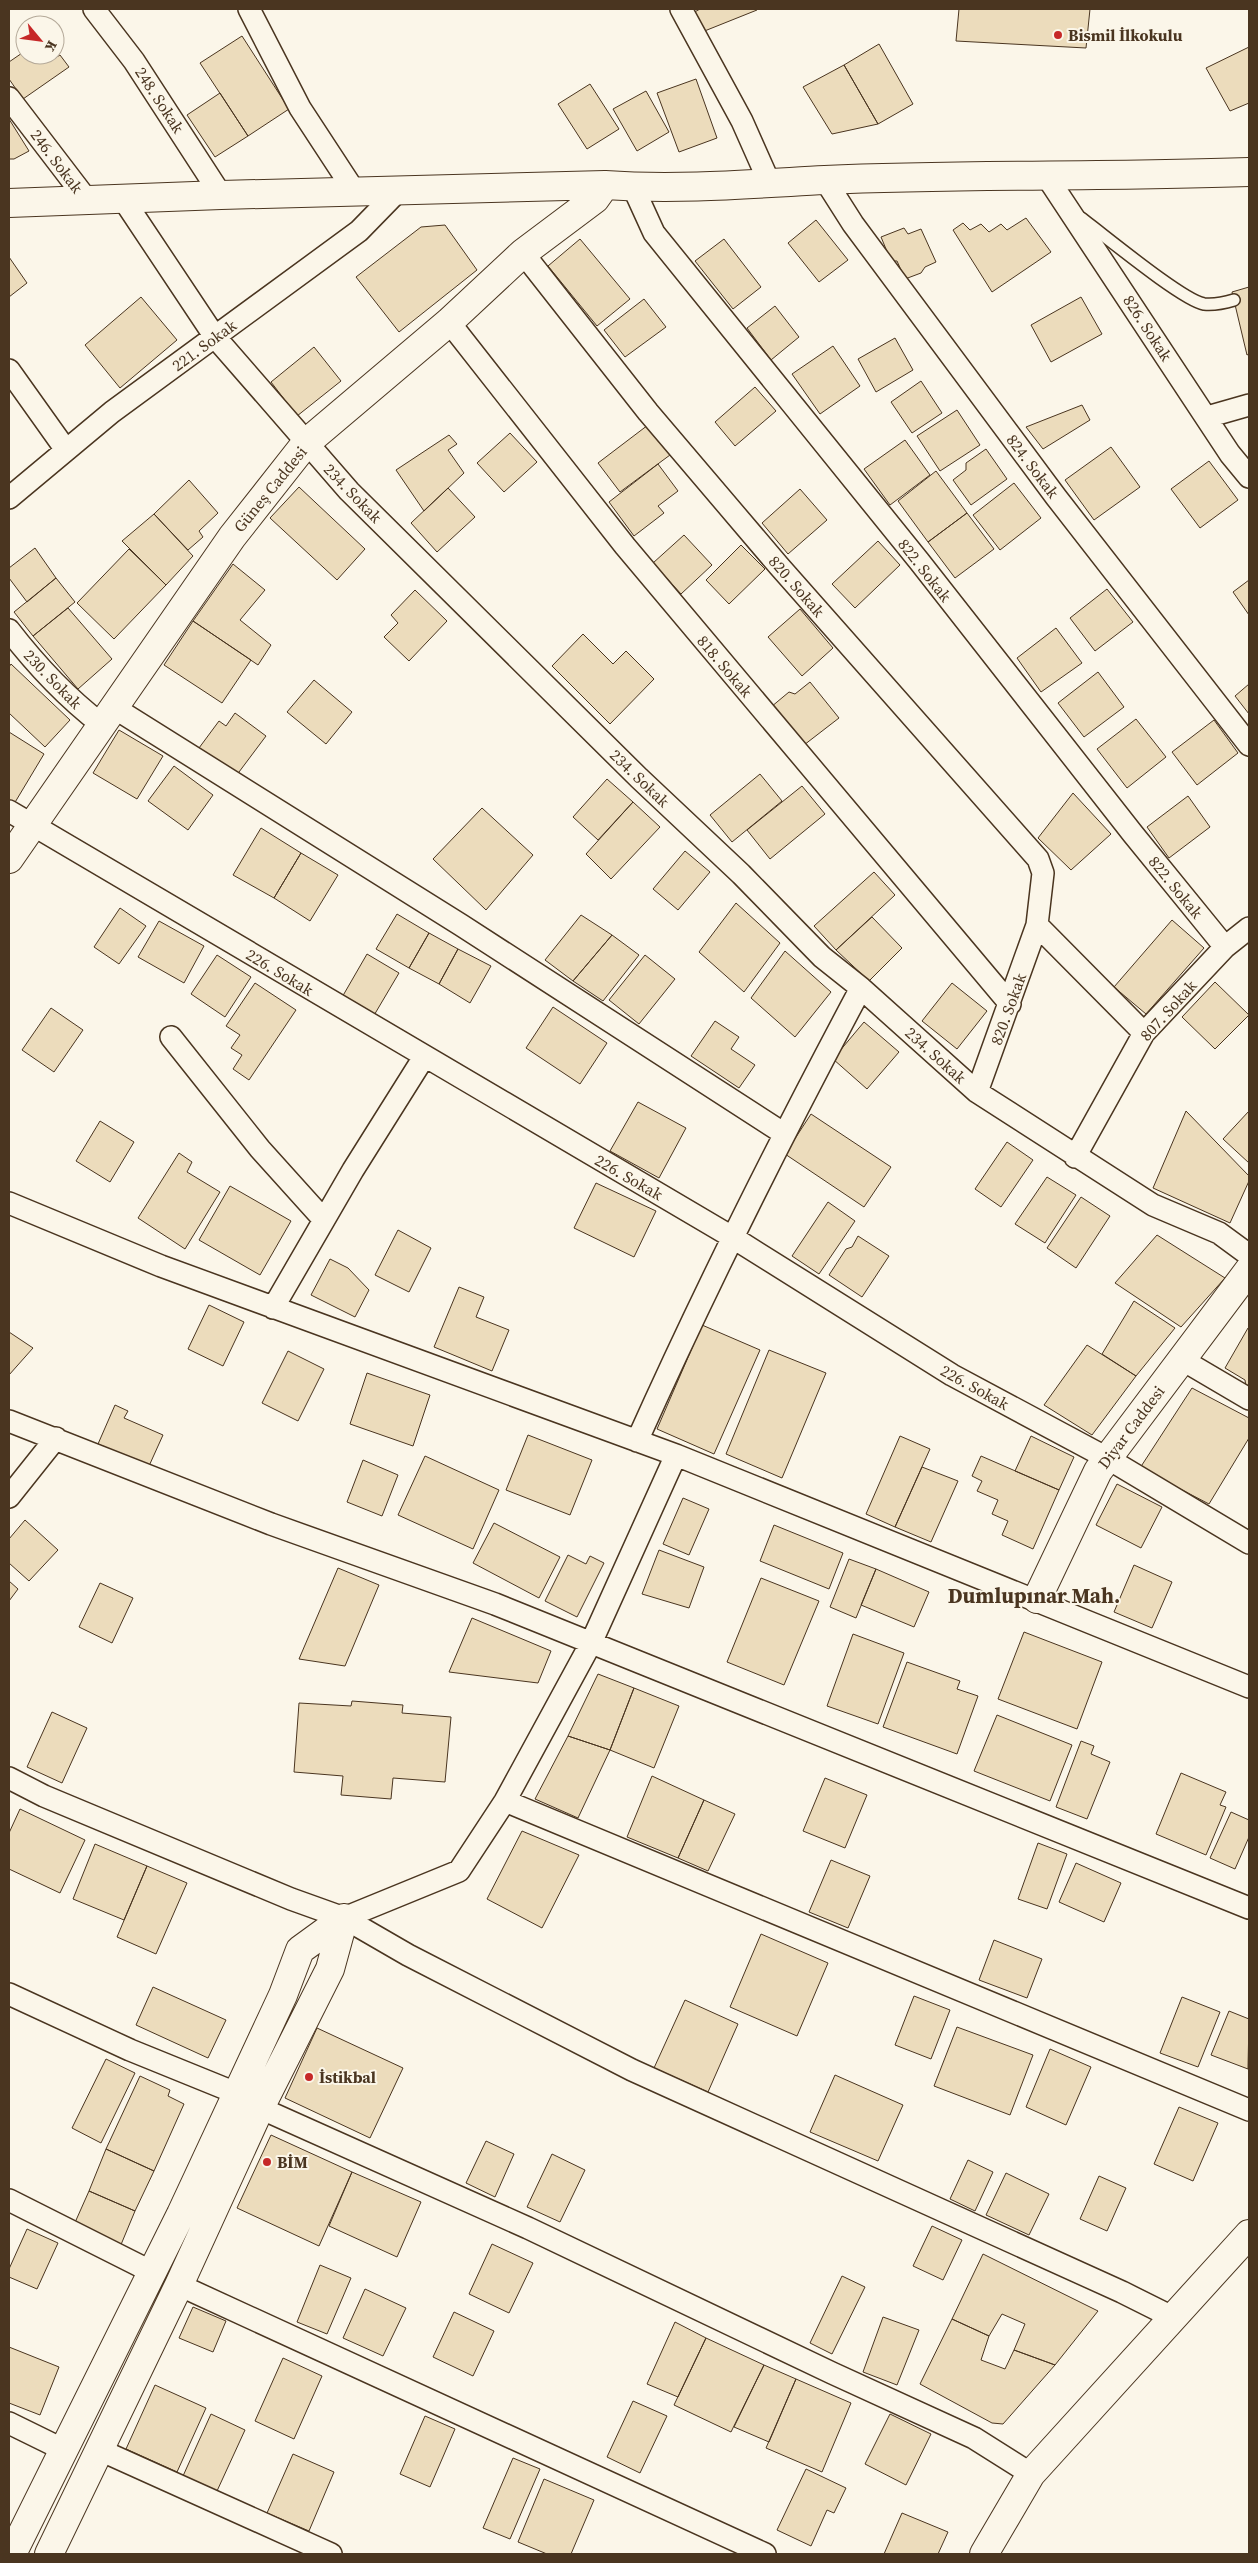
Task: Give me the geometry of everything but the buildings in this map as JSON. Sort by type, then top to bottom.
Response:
[{"type":"street","name":"248. Sokak","points":[[94,9],[134,61],[221,195]]},
{"type":"street","points":[[249,9],[300,108],[355,192]]},
{"type":"street","points":[[681,9],[742,121],[770,184]]},
{"type":"street","name":"246. Sokak","points":[[9,98],[87,200]]},
{"type":"street","points":[[9,203],[221,195],[770,184],[824,180],[1249,172]]},
{"type":"street","name":"826. Sokak","points":[[1048,177],[1230,454],[1249,477]]},
{"type":"street","name":"824. Sokak","points":[[824,180],[853,224],[1056,497],[1249,744]]},
{"type":"street","name":"Güneş Caddesi","points":[[9,860],[32,824],[232,537],[306,443],[449,322],[523,253],[595,199],[605,186]]},
{"type":"street","name":"822. Sokak","points":[[634,187],[654,233],[919,561],[1133,834],[1225,947]]},
{"type":"street","name":"221. Sokak","points":[[9,498],[112,412],[359,231],[398,191]]},
{"type":"street","name":"234. Sokak","points":[[124,199],[215,337],[349,490],[639,778],[741,874],[822,957],[861,988],[977,1092],[1075,1157],[1153,1205],[1219,1233],[1249,1255]]},
{"type":"street","name":"820. Sokak","points":[[523,253],[673,441],[779,566],[1038,859],[1043,872],[1037,926],[977,1092]]},
{"type":"street","name":"818. Sokak","points":[[449,322],[625,546],[1010,1004]]},
{"type":"street","points":[[9,370],[66,450]]},
{"type":"street","points":[[1207,417],[1249,405]]},
{"type":"street","name":"230. Sokak","points":[[9,630],[27,654],[72,702],[107,716],[462,925],[783,1133]]},
{"type":"street","name":"226. Sokak","points":[[9,811],[732,1237],[952,1375],[1107,1458],[1249,1543]]},
{"type":"street","points":[[1037,926],[1144,1033]]},
{"type":"street","name":"807. Sokak","points":[[1075,1157],[1144,1033],[1225,947],[1249,928]]},
{"type":"street","points":[[637,1441],[732,1237],[783,1133],[861,988]]},
{"type":"street","points":[[171,1037],[260,1149],[324,1220]]},
{"type":"street","points":[[272,1308],[424,1057]]},
{"type":"street","points":[[9,1203],[161,1266],[272,1308],[676,1455],[1037,1599],[1249,1687]]},
{"type":"street","name":"Diyar Caddesi","points":[[1037,1599],[1098,1471],[1249,1270]]},
{"type":"street","points":[[1181,1359],[1249,1398]]},
{"type":"street","points":[[9,1421],[271,1524],[495,1604],[1249,1908]]},
{"type":"street","points":[[9,1497],[56,1438]]},
{"type":"street","points":[[12,2554],[181,2214],[283,1995],[300,1950],[344,1918],[459,1871],[505,1801],[591,1643],[676,1455]]},
{"type":"street","points":[[9,1778],[53,1800],[291,1899],[344,1918],[408,1955],[632,2070],[1122,2292],[1172,2317]]},
{"type":"street","points":[[505,1801],[1249,2110]]},
{"type":"street","points":[[49,2554],[179,2285],[260,2108],[330,1970],[344,1918]]},
{"type":"street","points":[[9,1994],[130,2050],[236,2093]]},
{"type":"street","points":[[260,2108],[528,2228],[832,2373],[974,2438],[1031,2474]]},
{"type":"street","points":[[9,2200],[152,2272]]},
{"type":"street","points":[[984,2554],[1031,2474],[1249,2234]]},
{"type":"street","points":[[179,2285],[765,2554]]},
{"type":"street","points":[[9,2423],[64,2450]]},
{"type":"street","points":[[100,2450],[331,2554]]},
{"type":"lane","points":[[1068,208],[1173,287],[1202,304],[1221,304],[1234,300]]},
{"type":"place","name":"Bismil İlkokulu","points":[[1058,35]]},
{"type":"place","name":"İstikbal","points":[[309,2077]]},
{"type":"place","name":"BİM","points":[[267,2162]]},
{"type":"district","name":"Dumlupınar Mah.","points":[[1034,1596]]}]
